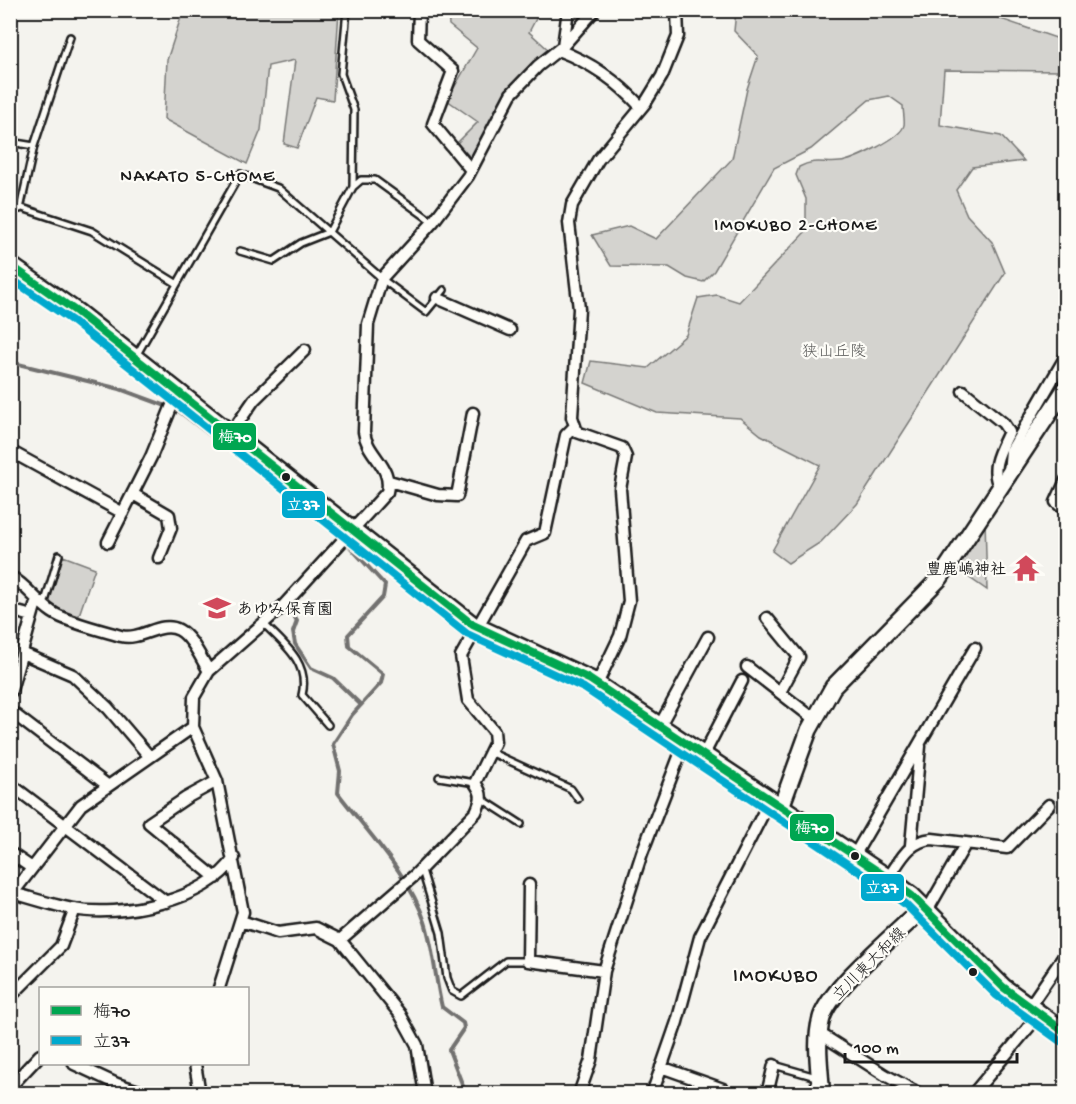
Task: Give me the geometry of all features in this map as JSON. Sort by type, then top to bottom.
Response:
[{"type":"main road","points":[[10,265],[55,294],[135,357],[175,403],[231,433],[350,533],[478,628],[563,665],[597,684],[888,878],[925,909],[997,982],[1065,1033]]},
{"type":"main road","name":"立川東大和線","points":[[821,1086],[819,1033],[824,1011],[836,994],[925,909]]},
{"type":"street","points":[[419,10],[418,40],[453,71],[433,124],[471,170]]},
{"type":"street","points":[[561,48],[568,10]]},
{"type":"street","points":[[219,987],[243,912],[217,782],[193,727],[194,697],[209,671],[283,606],[384,497],[389,481],[386,469],[369,447],[364,432],[368,324],[382,278],[433,222],[471,170],[511,94],[538,66],[561,48],[595,10]]},
{"type":"street","points":[[597,684],[620,636],[628,610],[620,489],[626,457],[622,448],[577,432],[572,417],[579,309],[569,223],[572,205],[598,160],[641,107],[673,54],[678,36],[676,10]]},
{"type":"street","points":[[561,48],[600,70],[641,107]]},
{"type":"street","points":[[440,294],[510,330]]},
{"type":"street","points":[[231,433],[254,400],[305,350]]},
{"type":"street","points":[[1004,481],[1011,451],[1065,356]]},
{"type":"street","points":[[652,1094],[677,1022],[700,937],[776,803],[814,719],[838,680],[940,578],[1065,388]]},
{"type":"street","points":[[963,391],[1003,423],[1009,432],[994,468],[995,478],[1004,481]]},
{"type":"street","points":[[108,542],[175,403]]},
{"type":"street","points":[[389,481],[438,495],[457,496],[473,413]]},
{"type":"street","points":[[339,940],[412,878],[476,812],[482,799],[481,792],[475,783],[495,742],[494,731],[468,700],[462,671],[463,651],[526,541],[545,533],[566,435],[575,426]]},
{"type":"street","points":[[10,451],[123,513]]},
{"type":"street","points":[[1065,480],[1056,502],[1065,512]]},
{"type":"street","points":[[133,494],[169,515],[171,528],[159,558]]},
{"type":"street","points":[[10,576],[25,585],[54,614],[124,637],[137,636],[168,627],[178,629],[185,635],[209,671]]},
{"type":"street","points":[[10,694],[32,616],[40,602]]},
{"type":"street","points":[[10,610],[32,616]]},
{"type":"street","points":[[768,618],[799,657],[780,692]]},
{"type":"street","points":[[659,727],[708,637]]},
{"type":"street","points":[[854,856],[975,648]]},
{"type":"street","points":[[22,653],[73,675],[108,708],[149,756]]},
{"type":"street","points":[[747,667],[814,719]]},
{"type":"street","points":[[703,756],[742,681]]},
{"type":"street","points":[[10,728],[14,714],[107,785]]},
{"type":"street","points":[[193,727],[81,805],[12,892],[75,909],[126,908],[166,902],[191,893],[216,878],[226,870],[234,858]]},
{"type":"street","points":[[888,878],[911,844],[920,742]]},
{"type":"street","points":[[579,1094],[591,1060],[604,971],[642,854],[684,744]]},
{"type":"street","points":[[216,878],[149,824],[186,798],[217,782]]},
{"type":"street","points":[[10,784],[166,902]]},
{"type":"street","points":[[911,844],[932,839],[1007,848],[1049,805]]},
{"type":"street","points":[[925,909],[966,843]]},
{"type":"street","points":[[10,853],[32,868]]},
{"type":"street","points":[[529,885],[528,961],[604,971]]},
{"type":"street","points":[[10,997],[61,946],[75,909]]},
{"type":"street","points":[[241,921],[278,933],[316,928],[339,940],[400,1014],[417,1045],[425,1094]]},
{"type":"street","points":[[973,1094],[1034,1011],[1065,953]]},
{"type":"street","points":[[819,1033],[885,1075],[920,1094]]},
{"type":"street","points":[[10,1087],[39,1056]]},
{"type":"street","points":[[76,1065],[117,1084],[148,1094]]},
{"type":"street","points":[[195,1065],[200,1094]]},
{"type":"street","points":[[767,1094],[774,1065]]},
{"type":"street","points":[[661,1067],[723,1089]]},
{"type":"lane","points":[[347,10],[341,74],[354,110],[353,188]]},
{"type":"lane","points":[[20,208],[34,146],[70,37]]},
{"type":"lane","points":[[10,141],[34,146]]},
{"type":"lane","points":[[135,357],[240,174],[278,188],[382,278],[426,312],[440,294]]},
{"type":"lane","points":[[240,251],[274,261],[301,243],[329,232],[353,188],[361,180],[375,180],[433,222]]},
{"type":"lane","points":[[10,204],[92,231],[176,283]]},
{"type":"lane","points":[[40,602],[59,555]]},
{"type":"lane","points":[[263,623],[286,647],[301,669],[305,681],[302,695],[328,725]]},
{"type":"lane","points":[[490,752],[571,789],[578,799]]},
{"type":"lane","points":[[439,777],[475,783]]},
{"type":"lane","points":[[482,799],[521,824]]},
{"type":"lane","points":[[422,868],[441,933],[447,978],[452,991],[461,996],[506,961],[528,961]]},
{"type":"lane","points":[[774,1065],[821,1086]]},
{"type":"green space","points":[[183,11],[339,11],[333,100],[316,97],[297,148],[284,144],[295,60],[268,66],[261,130],[247,164],[164,119],[167,60]]},
{"type":"green space","points":[[448,11],[540,11],[529,32],[551,52],[509,91],[471,158],[457,143],[478,122],[447,100],[477,48],[449,25]]},
{"type":"green space","name":"狭山丘陵","points":[[736,11],[991,11],[992,16],[1059,39],[1063,71],[944,70],[940,125],[1001,136],[1024,161],[972,167],[956,190],[967,215],[992,242],[1005,273],[857,504],[821,542],[788,563],[772,551],[820,465],[761,435],[740,418],[657,413],[585,383],[591,361],[648,368],[686,335],[698,298],[717,295],[739,302],[806,231],[806,199],[796,175],[799,167],[810,163],[840,162],[855,158],[895,136],[904,125],[903,106],[889,96],[869,100],[811,149],[774,168],[714,271],[703,282],[687,278],[669,267],[611,266],[592,235],[629,226],[656,239],[732,159],[747,89],[758,56],[734,31]]},
{"type":"green space","points":[[985,520],[987,590],[954,567]]},
{"type":"green space","points":[[63,556],[95,568],[77,621],[47,606]]},
{"type":"waterway","points":[[10,362],[120,389],[177,410],[338,534],[385,585],[383,597],[348,635],[349,646],[383,674],[381,683],[352,715],[333,744],[340,771],[338,793],[387,854],[418,904],[428,933],[442,1007],[463,1023],[464,1028],[449,1050],[466,1094]]},
{"type":"waterway","points":[[289,608],[297,621],[293,632],[295,644],[311,668],[333,678],[361,705]]},
{"type":"transit line","name":"梅70","points":[[10,265],[77,312],[473,625],[589,679],[888,878],[912,896],[1003,987],[1066,1033]]},
{"type":"transit line","name":"立37","points":[[10,278],[71,320],[467,634],[584,688],[882,887],[905,904],[996,995],[1060,1041]]},
{"type":"place","name":"豊鹿嶋神社","points":[[1026,568]]},
{"type":"place","name":"あゆみ保育園","points":[[217,608]]},
{"type":"district","name":"NAKATO 5-CHOME","points":[[198,175]]},
{"type":"district","name":"IMOKUBO 2-CHOME","points":[[796,224]]},
{"type":"district","name":"IMOKUBO","points":[[776,974]]}]
